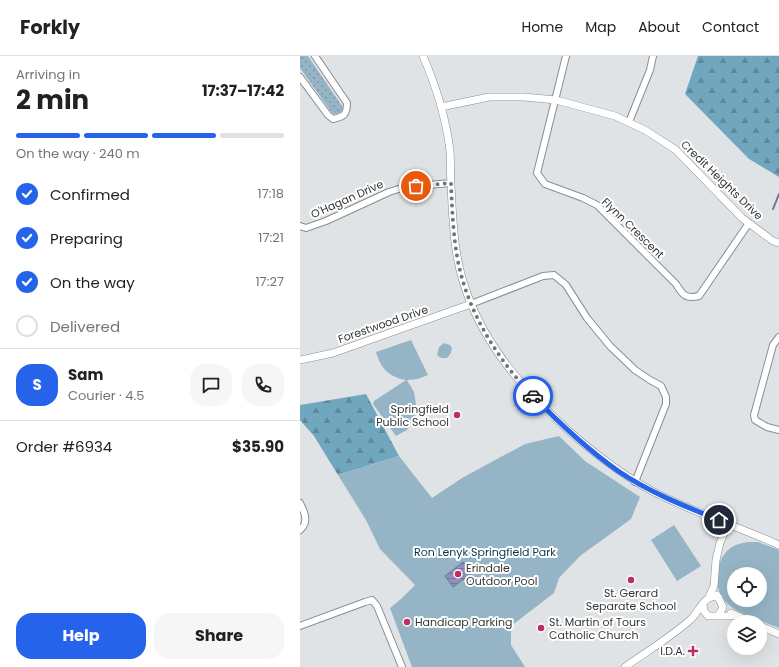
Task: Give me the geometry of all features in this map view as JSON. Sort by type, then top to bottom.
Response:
[{"type":"street","points":[[300,77],[328,115],[333,119],[344,116],[348,103],[315,56]]},
{"type":"street","points":[[422,56],[441,107],[450,151],[454,232],[457,257],[471,304],[487,338],[498,354],[526,389],[549,412],[592,451],[619,471],[652,491],[682,505],[779,545]]},
{"type":"street","points":[[556,100],[566,56]]},
{"type":"street","points":[[629,122],[650,70],[652,56]]},
{"type":"street","name":"Credit Heights Drive","points":[[441,107],[489,97],[524,97],[556,100],[615,116],[645,130],[676,150],[742,218],[773,241],[779,243]]},
{"type":"street","name":"Flynn Crescent","points":[[556,100],[539,159],[537,173],[545,184],[584,198],[597,205],[676,284],[684,295],[692,298],[699,296],[749,223]]},
{"type":"street","name":"O'Hagan Drive","points":[[300,226],[306,228],[326,221],[389,192],[405,187],[451,183]]},
{"type":"street","points":[[471,304],[543,276],[554,275],[566,285],[588,318],[610,346],[635,370],[661,386],[666,397],[666,404],[636,482]]},
{"type":"street","name":"Forestwood Drive","points":[[300,360],[332,353],[471,304]]},
{"type":"street","points":[[779,337],[773,345],[754,415],[755,420],[767,427],[779,430]]},
{"type":"street","points":[[300,503],[305,512],[306,521],[300,530]]},
{"type":"street","points":[[625,667],[691,620],[709,597],[714,586],[716,560],[720,543],[728,524]]},
{"type":"street","points":[[714,586],[723,607],[734,615]]},
{"type":"street","points":[[709,597],[719,598]]},
{"type":"street","points":[[300,626],[372,600],[377,606],[402,667]]},
{"type":"street","points":[[703,605],[704,611],[708,616]]},
{"type":"street","points":[[718,615],[723,607]]},
{"type":"street","points":[[691,620],[708,616],[727,616]]},
{"type":"street","points":[[767,629],[779,634]]},
{"type":"green space","points":[[300,56],[308,56],[342,106],[343,109],[339,113],[332,113],[300,68]]},
{"type":"green space","points":[[698,56],[779,56],[779,177],[749,159],[685,94]]},
{"type":"green space","points":[[411,340],[428,375],[418,379],[407,380],[414,392],[416,404],[415,416],[407,430],[396,436],[373,404],[374,401],[406,380],[395,377],[386,371],[380,363],[376,352]]},
{"type":"green space","points":[[444,343],[450,345],[452,348],[451,353],[447,358],[441,358],[437,355],[439,347]]},
{"type":"green space","points":[[366,394],[399,456],[338,475],[314,436],[300,420],[300,405]]},
{"type":"green space","name":"Ron Lenyk Springfield Park","points":[[559,436],[585,461],[640,497],[631,519],[580,556],[559,578],[554,593],[511,626],[511,645],[525,667],[412,667],[390,608],[415,585],[380,549],[366,520],[338,475],[399,456],[432,498],[462,478],[525,444]]},
{"type":"green space","points":[[674,525],[701,566],[677,581],[651,540]]},
{"type":"green space","points":[[758,542],[779,550],[779,628],[767,623],[767,615],[747,615],[732,607],[767,607],[767,567],[727,567],[727,603],[722,598],[717,584],[718,569],[723,555],[737,544]]},
{"type":"shaded area","name":"Erindale Outdoor Pool","points":[[463,562],[472,573],[453,587],[445,576]]},
{"type":"waterway","points":[[773,209],[779,194]]},
{"type":"way so far","points":[[416,186],[451,183],[457,257],[471,304],[487,338],[513,374],[533,396]]},
{"type":"place","name":"Springfield Public School","points":[[457,415]]},
{"type":"place","name":"Erindale Outdoor Pool","points":[[458,574]]},
{"type":"place","name":"St. Gerard Separate School","points":[[631,580]]},
{"type":"place","name":"Handicap Parking","points":[[407,622]]},
{"type":"place","name":"St. Martin of Tours Catholic Church","points":[[541,628]]},
{"type":"place","name":"I.D.A.","points":[[693,651]]},
{"type":"route","points":[[533,396],[592,451],[619,471],[652,491],[719,520]]}]
